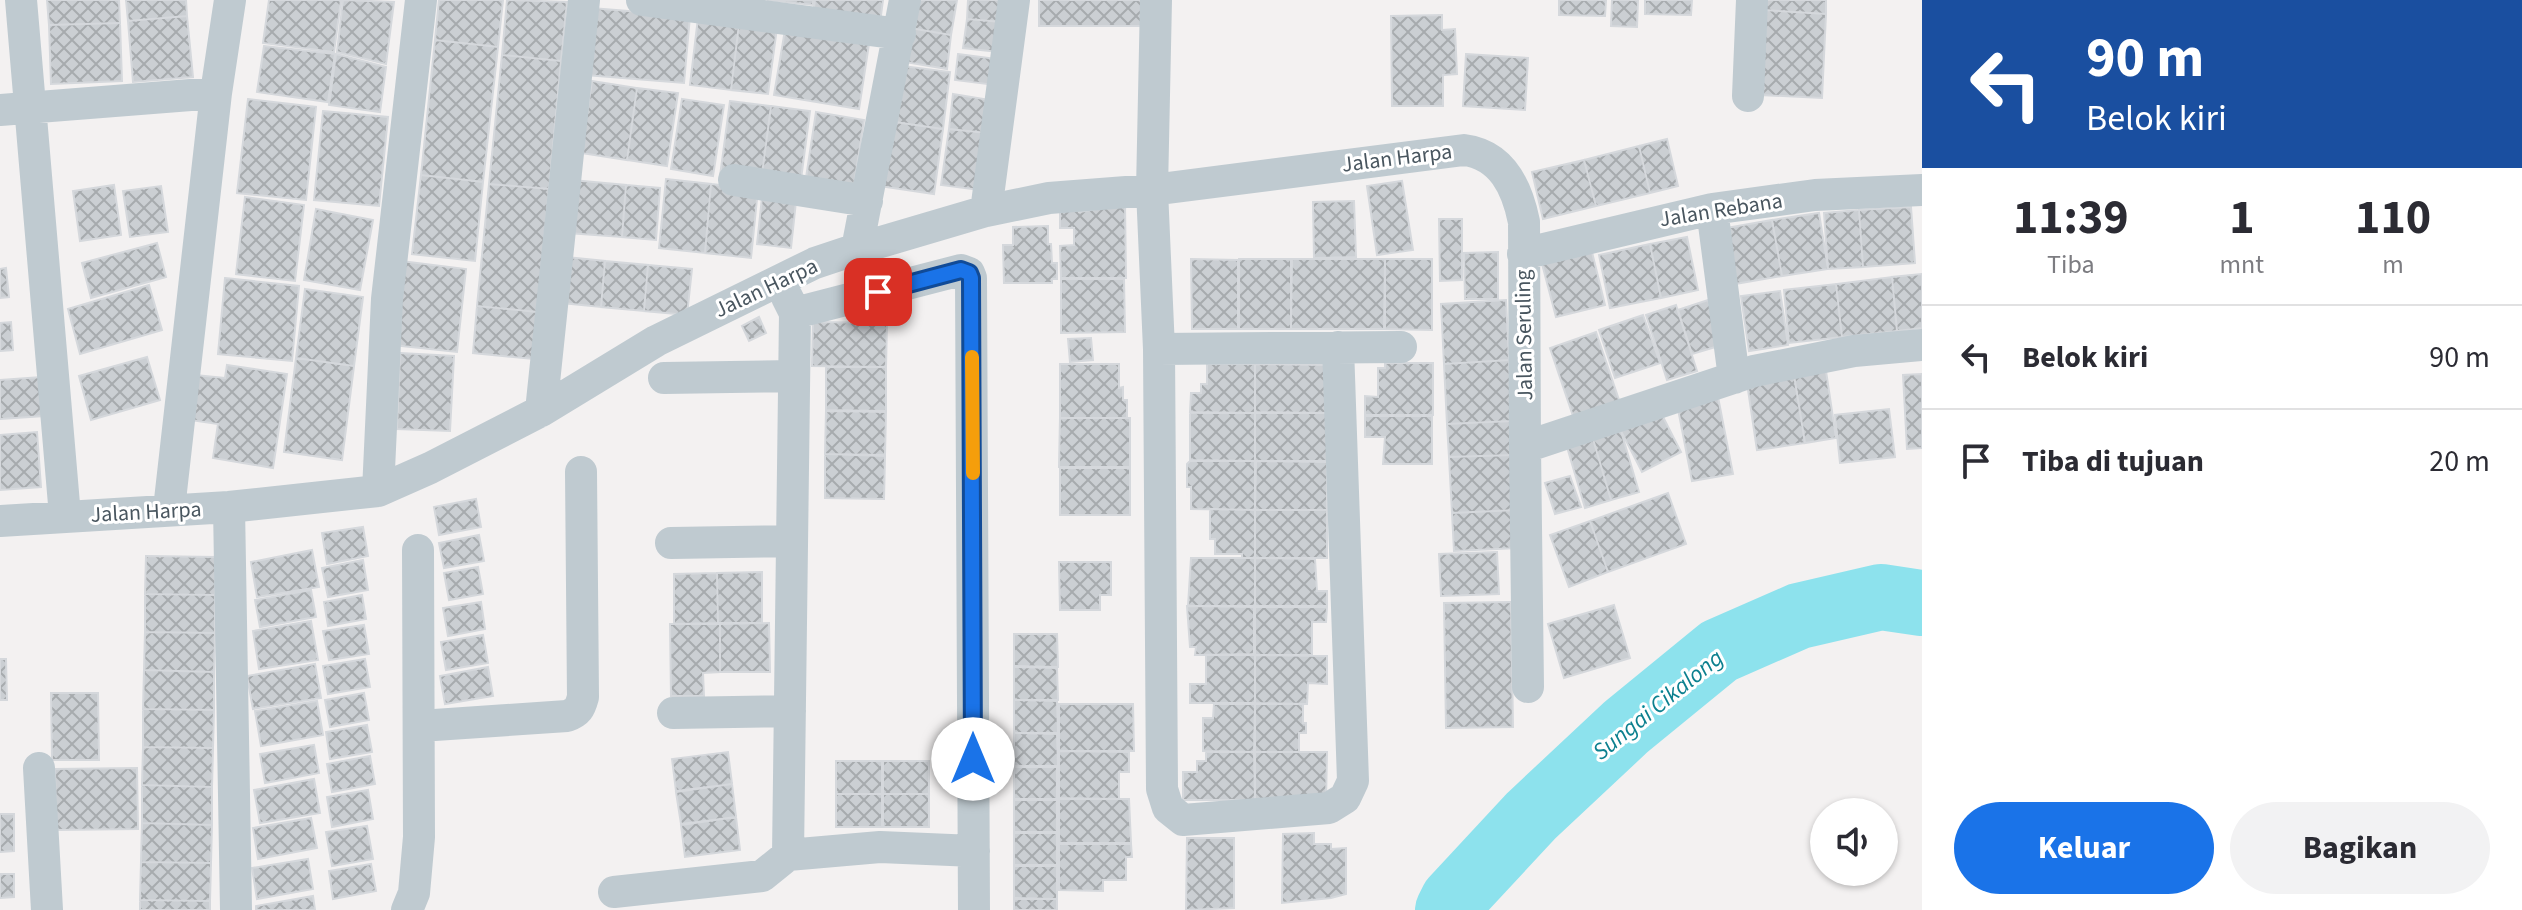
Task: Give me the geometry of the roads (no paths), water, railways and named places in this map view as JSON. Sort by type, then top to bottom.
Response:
[{"type":"street","points":[[21,0],[15,109],[65,516]]},
{"type":"street","points":[[169,509],[216,93],[230,0]]},
{"type":"street","points":[[378,491],[387,299],[421,0]]},
{"type":"street","points":[[541,411],[584,0]]},
{"type":"street","points":[[642,0],[738,6],[900,34]]},
{"type":"street","points":[[857,249],[905,0]]},
{"type":"street","points":[[986,211],[1014,0]]},
{"type":"street","points":[[1156,0],[1152,190],[1159,349],[1162,789],[1168,808],[1183,820],[1329,808],[1345,798],[1353,781],[1338,347]]},
{"type":"street","points":[[1748,96],[1752,0]]},
{"type":"street","points":[[15,109],[216,93]]},
{"type":"street","name":"Jalan Harpa","points":[[0,521],[229,507],[378,491],[541,411],[656,341],[815,263],[986,211],[1049,198],[1152,190],[1464,150],[1487,156],[1507,174],[1521,206],[1524,238]]},
{"type":"street","points":[[734,180],[867,201]]},
{"type":"street","name":"Jalan Rebana","points":[[1524,238],[1815,195],[1922,190]]},
{"type":"street","points":[[1712,209],[1734,378]]},
{"type":"street","name":"Jalan Seruling","points":[[1524,238],[1528,687]]},
{"type":"street","points":[[795,313],[961,270],[969,273],[971,278],[974,910]]},
{"type":"street","points":[[779,281],[795,313],[788,855]]},
{"type":"street","points":[[1525,447],[1754,371],[1854,351],[1922,345]]},
{"type":"street","points":[[1159,349],[1401,347]]},
{"type":"street","points":[[664,378],[794,376]]},
{"type":"street","points":[[420,726],[577,713],[583,697],[581,472]]},
{"type":"street","points":[[229,507],[236,910]]},
{"type":"street","points":[[671,543],[792,541]]},
{"type":"street","points":[[407,910],[414,893],[419,837],[418,550]]},
{"type":"street","points":[[673,713],[790,711]]},
{"type":"street","points":[[39,768],[47,910]]},
{"type":"street","points":[[614,892],[762,876],[788,855],[880,847],[974,851]]},
{"type":"waterway","name":"Sungai Cikalong","points":[[1448,910],[1453,900],[1531,816],[1626,727],[1719,651],[1799,616],[1881,597],[1922,603]]}]
